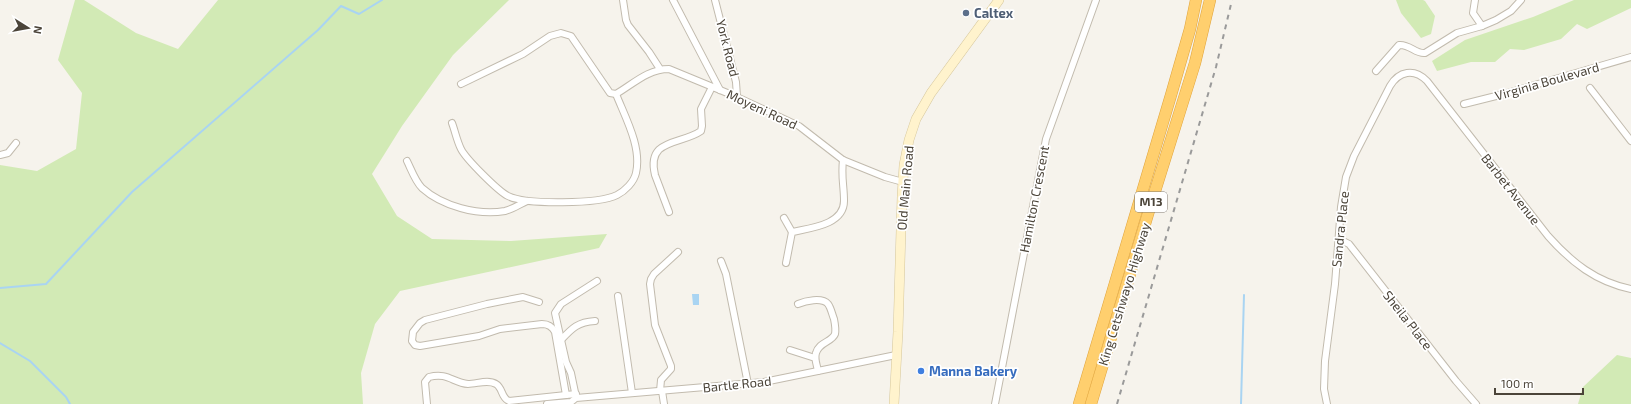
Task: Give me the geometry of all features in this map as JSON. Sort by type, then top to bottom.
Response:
[{"type":"highway","name":"King Cetshwayo Highway","points":[[1079,404],[1171,95],[1190,29],[1196,0]]},
{"type":"highway","name":"King Cetshwayo Highway","points":[[1091,404],[1195,64],[1210,0]]},
{"type":"street","points":[[461,84],[523,54],[550,36],[561,33],[571,36],[608,92],[616,94],[646,74],[660,69],[628,25],[623,0]]},
{"type":"street","points":[[673,0],[720,90]]},
{"type":"street","name":"York Road","points":[[715,0],[737,84],[737,97]]},
{"type":"street","name":"Old Main Road","points":[[894,404],[903,182],[909,140],[922,106],[930,92],[999,0]]},
{"type":"street","name":"Hamilton Crescent","points":[[996,404],[1046,139],[1096,0]]},
{"type":"street","points":[[1475,0],[1473,13],[1482,26]]},
{"type":"street","points":[[1376,71],[1399,45],[1405,44],[1420,54],[1425,53],[1457,33],[1482,26],[1506,14],[1521,0]]},
{"type":"street","name":"Virginia Boulevard","points":[[1464,104],[1504,94],[1631,57]]},
{"type":"street","name":"Moyeni Road","points":[[660,69],[669,69],[737,97],[799,126],[844,160],[885,177],[903,182]]},
{"type":"street","name":"Sandra Place","points":[[1327,404],[1324,389],[1326,361],[1343,193],[1349,167],[1394,79],[1406,72]]},
{"type":"street","name":"Barbet Avenue","points":[[1406,72],[1419,74],[1427,81],[1548,236],[1563,253],[1575,264],[1597,278],[1631,289]]},
{"type":"street","points":[[669,212],[653,170],[654,158],[659,149],[665,145],[701,131],[701,109],[712,87]]},
{"type":"street","points":[[1590,88],[1631,141]]},
{"type":"street","points":[[452,123],[461,148],[468,158],[510,197],[552,203],[610,198],[620,194],[630,184],[636,172],[636,154],[631,134],[616,94]]},
{"type":"street","points":[[0,155],[8,153],[16,143]]},
{"type":"street","points":[[792,232],[822,225],[834,220],[840,214],[844,203],[841,180],[844,160]]},
{"type":"street","points":[[407,161],[421,187],[439,198],[469,211],[505,211],[528,200]]},
{"type":"street","points":[[784,218],[792,232],[786,264]]},
{"type":"street","name":"Sheila Place","points":[[1339,238],[1349,244],[1456,381],[1476,404]]},
{"type":"street","points":[[664,404],[660,381],[670,371],[672,366],[655,325],[650,292],[650,281],[654,274],[678,252]]},
{"type":"street","points":[[721,261],[726,274],[748,384]]},
{"type":"street","points":[[547,404],[571,402],[576,396],[572,373],[566,362],[555,316],[557,309],[561,304],[597,281]]},
{"type":"street","points":[[618,296],[632,393]]},
{"type":"street","points":[[539,302],[523,297],[487,304],[425,320],[415,329],[412,335],[412,342],[415,345],[420,346],[479,336],[500,329],[542,324],[548,325],[552,327],[554,332],[566,395]]},
{"type":"street","points":[[798,304],[808,301],[824,302],[828,304],[832,312],[835,325],[834,335],[820,346],[815,358],[818,371]]},
{"type":"street","points":[[561,340],[580,323],[595,320]]},
{"type":"street","points":[[790,350],[815,358]]},
{"type":"street","name":"Bartle Road","points":[[576,396],[748,384],[896,356]]},
{"type":"street","points":[[427,404],[425,382],[429,376],[437,375],[447,376],[465,383],[494,383],[500,387],[504,398],[508,400],[566,395],[576,396]]},
{"type":"green space","points":[[75,0],[84,0],[136,33],[178,49],[218,0],[509,0],[453,55],[402,126],[372,174],[397,216],[432,239],[511,241],[607,234],[599,248],[400,291],[375,324],[361,373],[363,404],[0,404],[0,165],[37,171],[76,149],[82,93],[58,60]]},
{"type":"green space","points":[[1396,0],[1425,1],[1435,16],[1431,34],[1421,38],[1401,13]]},
{"type":"green space","points":[[1574,0],[1631,0],[1631,8],[1587,29],[1577,24],[1561,39],[1524,50],[1510,49],[1495,62],[1471,62],[1437,71],[1432,61],[1465,40],[1533,17]]},
{"type":"green space","points":[[1617,355],[1631,358],[1631,404],[1578,404],[1583,387]]},
{"type":"water","points":[[692,294],[699,294],[699,305],[693,305]]},
{"type":"waterway","points":[[0,288],[46,284],[132,192],[318,30],[341,6],[359,14],[382,0]]},
{"type":"waterway","points":[[1241,404],[1244,295]]},
{"type":"waterway","points":[[0,343],[30,361],[66,397],[70,404]]},
{"type":"railway","points":[[1117,404],[1216,67],[1232,0]]},
{"type":"place","name":"Caltex","points":[[966,13]]},
{"type":"place","name":"Manna Bakery","points":[[921,371]]}]
